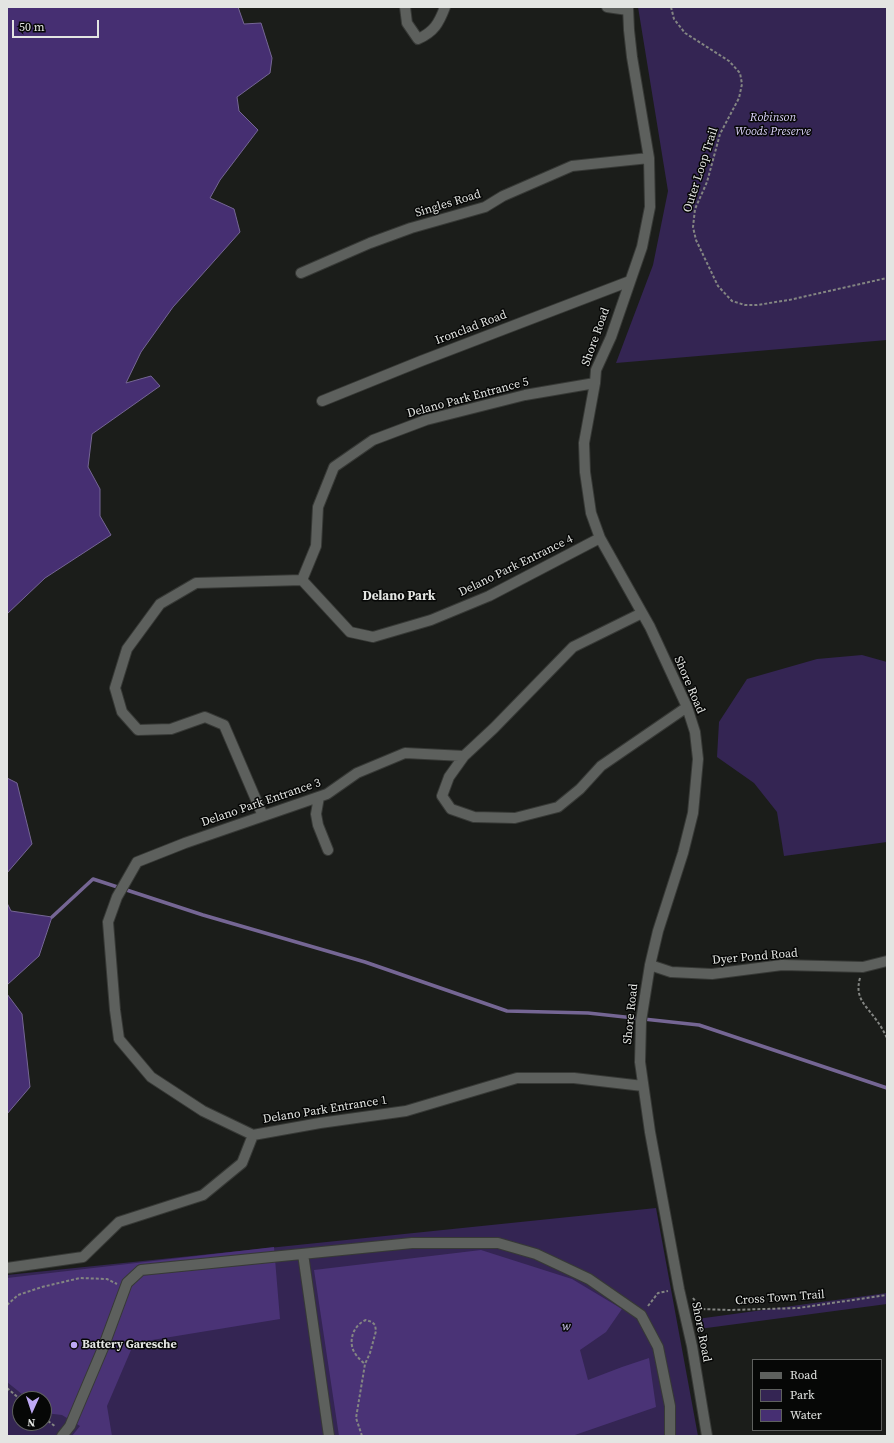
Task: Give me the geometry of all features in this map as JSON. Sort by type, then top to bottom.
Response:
[{"type":"street","points":[[406,7],[407,23],[418,39],[429,34],[441,18],[445,7]]},
{"type":"street","points":[[607,7],[628,9]]},
{"type":"street","name":"Shore Road","points":[[628,9],[632,58],[649,158],[650,207],[642,247],[611,337],[596,370],[584,443],[585,472],[591,513],[600,538],[642,613],[687,707],[694,732],[698,759],[693,813],[683,853],[658,931],[650,966],[641,1021],[640,1062],[662,1199],[692,1346],[707,1436]]},
{"type":"street","name":"Singles Road","points":[[301,273],[404,230],[485,207],[503,196],[572,166],[649,158]]},
{"type":"street","name":"Ironclad Road","points":[[322,401],[472,341],[630,281]]},
{"type":"street","name":"Delano Park Entrance 5","points":[[302,580],[316,546],[318,507],[334,467],[373,440],[426,420],[525,395],[595,382]]},
{"type":"street","name":"Delano Park Entrance 4","points":[[302,580],[350,632],[373,637],[431,620],[489,596],[600,538]]},
{"type":"street","points":[[263,816],[224,725],[205,717],[171,729],[138,730],[122,712],[116,688],[127,649],[160,604],[196,583],[302,580]]},
{"type":"street","points":[[642,613],[573,647],[494,728],[464,756],[449,777],[442,796],[451,809],[474,817],[515,818],[558,808],[580,789],[601,766],[687,707]]},
{"type":"street","name":"Delano Park Entrance 3","points":[[253,1134],[202,1111],[151,1077],[119,1039],[115,1010],[108,922],[117,897],[137,862],[184,843],[327,794],[358,773],[405,753],[464,756]]},
{"type":"street","points":[[319,797],[316,814],[318,825],[328,850]]},
{"type":"street","name":"Dyer Pond Road","points":[[650,966],[671,972],[712,974],[782,965],[863,967],[887,961]]},
{"type":"street","name":"Delano Park Entrance 1","points":[[7,1268],[83,1257],[120,1222],[203,1195],[242,1163],[253,1134],[406,1111],[517,1078],[574,1078],[643,1086]]},
{"type":"street","points":[[63,1435],[70,1426],[103,1348],[127,1283],[141,1270],[412,1243],[498,1243],[536,1254],[589,1279],[641,1315],[658,1347],[670,1406],[670,1436]]},
{"type":"street","points":[[303,1254],[329,1436]]},
{"type":"path","name":"Outer Loop Trail","points":[[671,7],[674,19],[685,33],[729,61],[740,73],[742,84],[739,98],[720,134],[707,182],[696,209],[693,227],[696,240],[718,286],[732,301],[745,305],[757,305],[789,300],[887,278]]},
{"type":"path","points":[[863,967],[858,985],[861,1002],[877,1020],[887,1038]]},
{"type":"path","points":[[7,1305],[18,1294],[80,1278],[107,1280],[125,1288]]},
{"type":"path","points":[[641,1315],[658,1293],[671,1290]]},
{"type":"path","name":"Cross Town Trail","points":[[689,1293],[701,1309],[731,1310],[798,1308],[887,1295]]},
{"type":"path","points":[[362,1436],[356,1418],[365,1364],[370,1353],[376,1331],[375,1325],[366,1320],[357,1325],[353,1335],[352,1346],[358,1358],[365,1364]]},
{"type":"path","points":[[52,1425],[63,1435]]},
{"type":"green space","name":"Robinson Woods Preserve","points":[[638,7],[887,7],[887,340],[616,363],[653,265],[668,191]]},
{"type":"green space","points":[[862,655],[887,662],[887,842],[784,856],[777,812],[754,783],[717,757],[719,722],[747,679],[817,659]]},
{"type":"green space","name":"w","points":[[656,1208],[698,1436],[7,1436],[7,1275]]},
{"type":"green space","points":[[274,1247],[280,1319],[134,1343],[107,1406],[112,1436],[72,1436],[80,1426],[62,1415],[52,1414],[52,1391],[18,1391],[7,1382],[7,1278]]},
{"type":"green space","points":[[481,1250],[572,1279],[622,1309],[606,1332],[580,1350],[588,1380],[649,1358],[656,1407],[572,1436],[339,1436],[314,1270]]},
{"type":"green space","points":[[887,1293],[887,1304],[699,1329],[697,1319]]},
{"type":"water","points":[[7,7],[238,7],[244,24],[261,23],[272,58],[270,73],[237,97],[239,111],[258,130],[220,180],[210,198],[234,209],[240,232],[173,307],[141,352],[126,383],[151,376],[160,386],[92,434],[88,467],[100,489],[100,516],[111,535],[45,578],[7,614]]},
{"type":"water","points":[[7,778],[17,783],[32,844],[7,873]]},
{"type":"water","points":[[7,903],[11,911],[52,917],[39,956],[7,985]]},
{"type":"water","points":[[7,994],[22,1014],[30,1087],[7,1114]]},
{"type":"waterway","points":[[52,917],[93,879],[203,915],[365,962],[507,1011],[588,1013],[699,1025],[887,1088]]},
{"type":"place","name":"Battery Garesche","points":[[74,1345]]},
{"type":"district","name":"Delano Park","points":[[399,597]]}]
